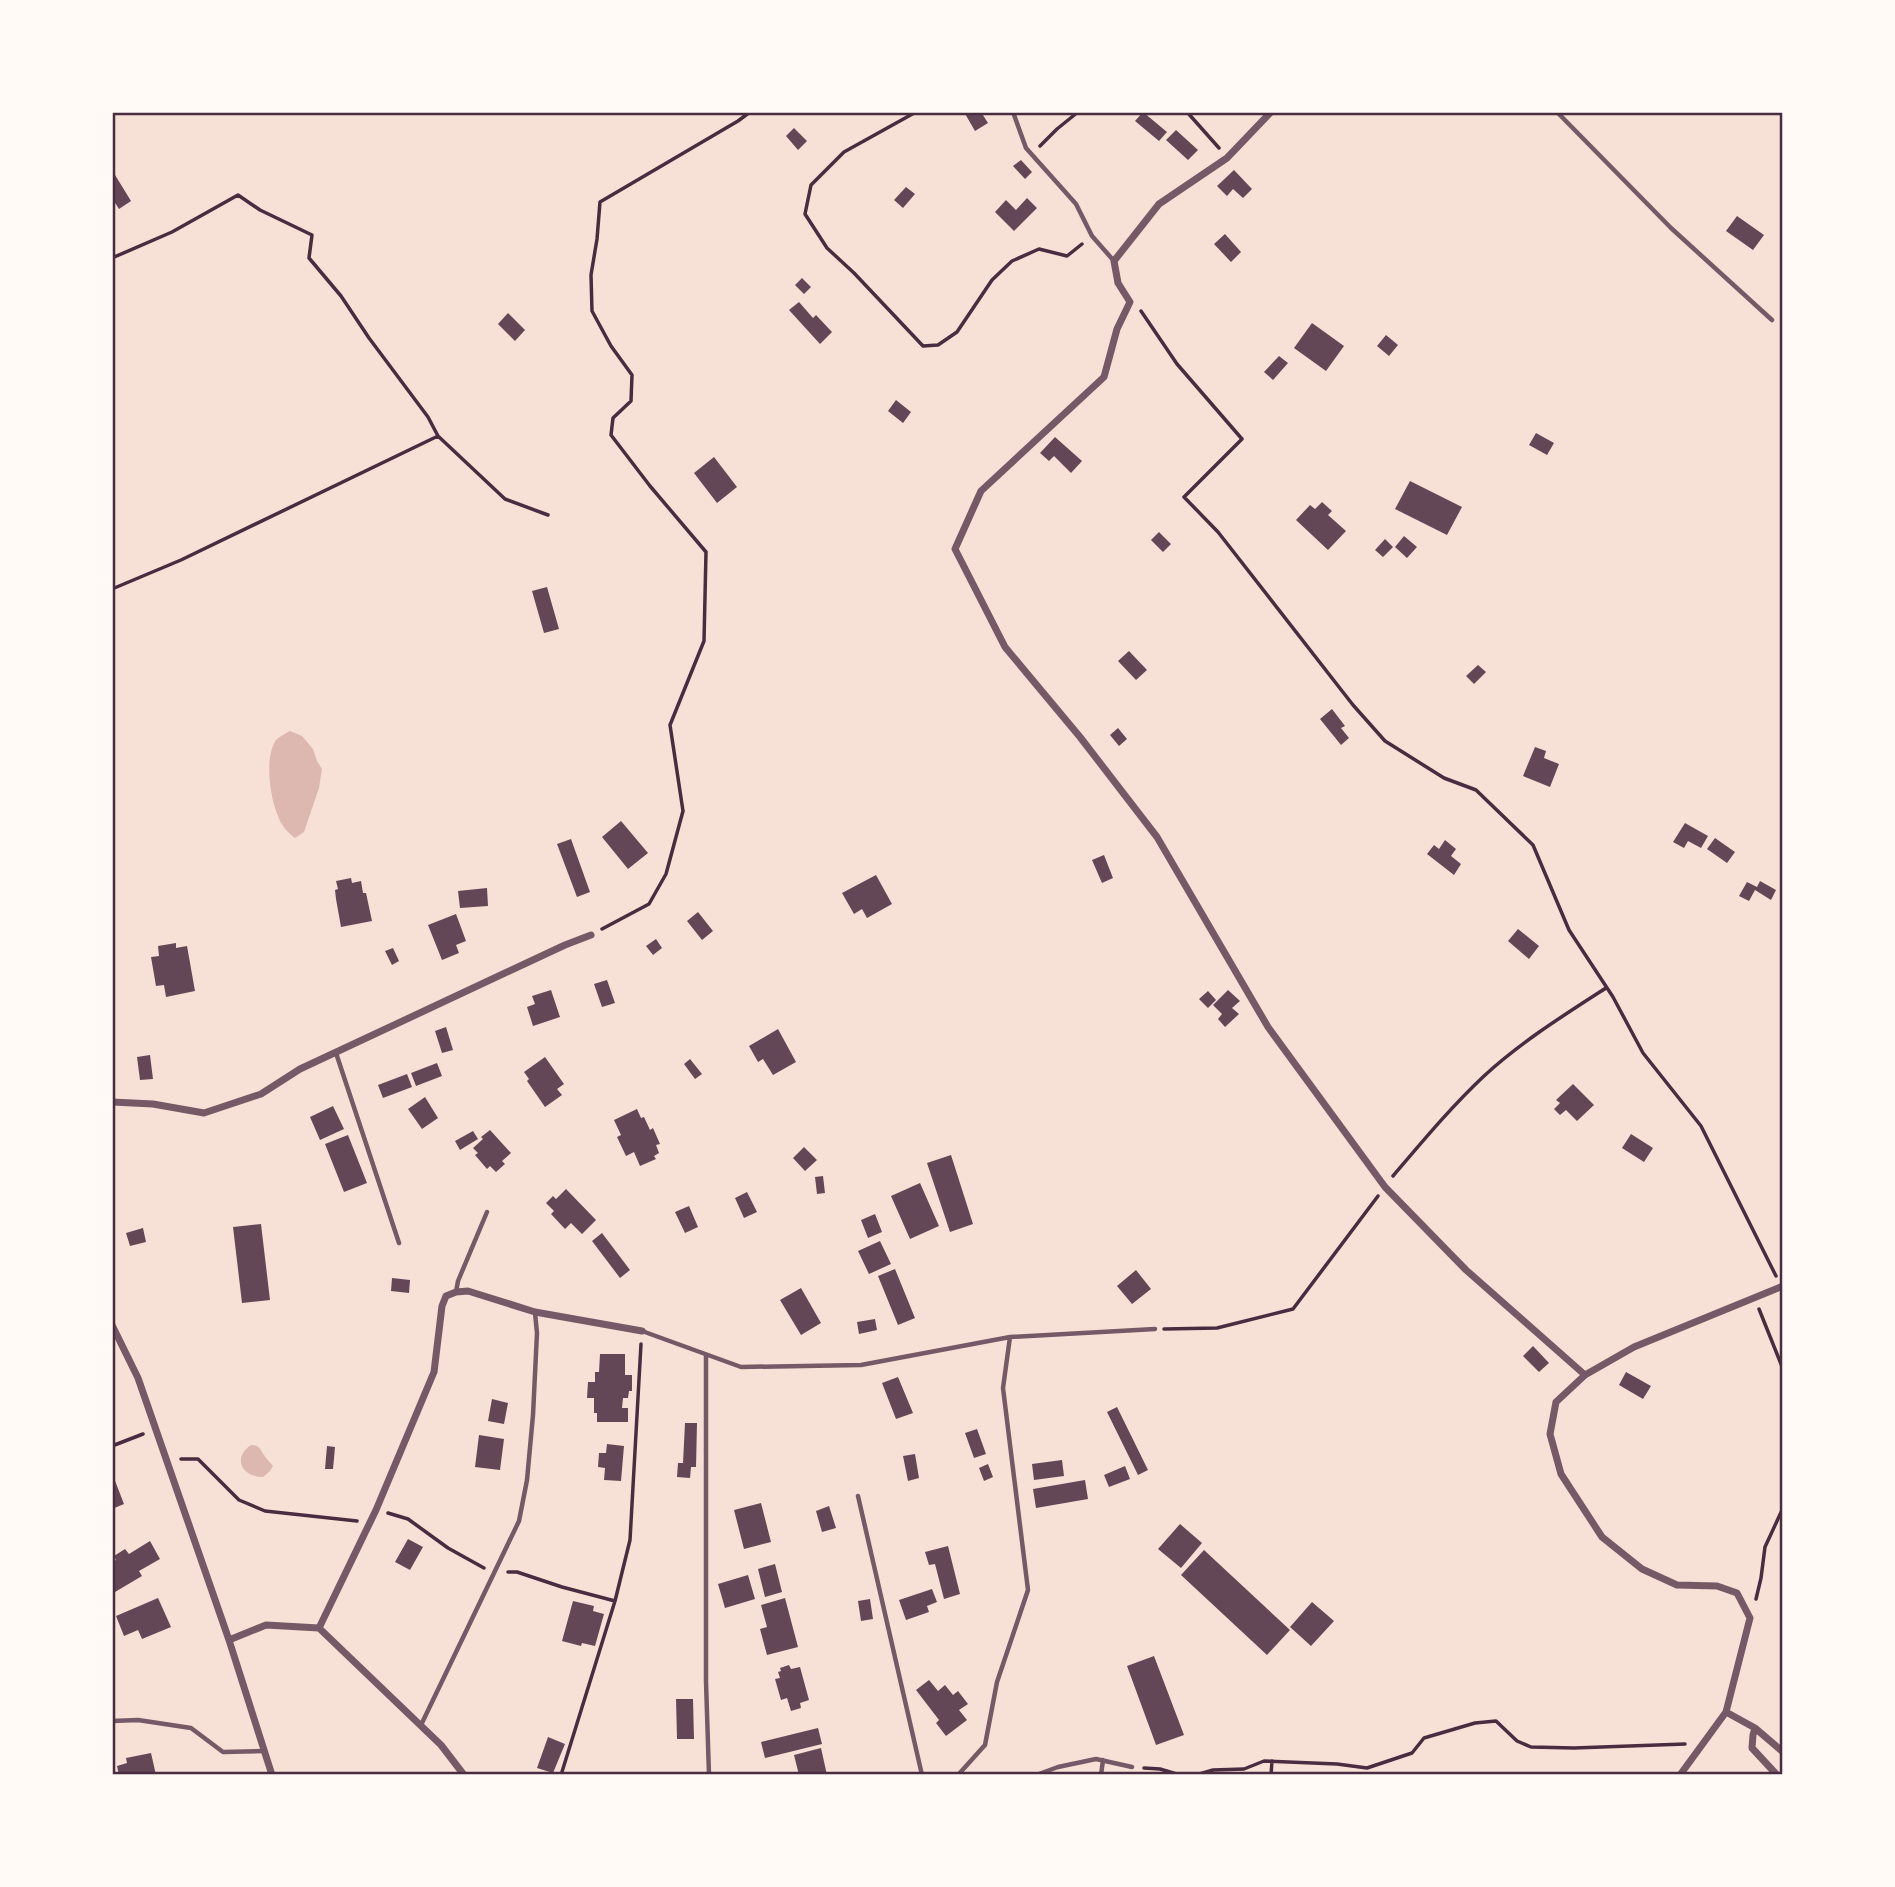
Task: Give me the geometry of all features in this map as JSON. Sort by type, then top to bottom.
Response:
[{"type":"street","points":[[1271,112],[1227,158],[1159,204],[1114,261],[1118,283],[1130,302],[1117,329],[1104,377],[981,491],[955,549],[1005,647],[1087,746],[1157,837],[1268,1027],[1385,1187],[1466,1270],[1585,1375]]},
{"type":"street","points":[[112,1102],[153,1104],[204,1113],[261,1094],[300,1069],[591,935]]},
{"type":"street","points":[[1680,1775],[1726,1712],[1751,1618],[1737,1593],[1717,1586],[1677,1585],[1642,1569],[1602,1537],[1561,1474],[1550,1434],[1556,1402],[1585,1375],[1634,1347],[1782,1287]]},
{"type":"street","points":[[319,1628],[370,1523],[434,1372],[442,1306],[446,1296],[468,1291],[535,1312],[642,1331]]},
{"type":"street","points":[[112,1325],[138,1378],[229,1640],[272,1775]]},
{"type":"street","points":[[229,1640],[266,1625],[319,1628],[441,1745],[464,1775]]},
{"type":"street","points":[[1726,1712],[1755,1728],[1783,1752]]},
{"type":"street","points":[[1755,1728],[1752,1748],[1777,1775]]},
{"type":"lane","points":[[1013,112],[1026,148],[1076,204],[1092,236],[1114,261]]},
{"type":"lane","points":[[1557,112],[1671,228],[1772,320]]},
{"type":"lane","points":[[336,1053],[399,1242]]},
{"type":"lane","points":[[456,1292],[464,1264],[487,1212]]},
{"type":"lane","points":[[421,1725],[519,1521],[527,1480],[533,1415],[537,1333],[535,1312]]},
{"type":"lane","points":[[642,1331],[741,1367],[861,1365],[1010,1337],[1155,1329]]},
{"type":"lane","points":[[958,1775],[985,1745],[997,1682],[1028,1590],[1003,1388],[1010,1337]]},
{"type":"lane","points":[[706,1354],[706,1682],[709,1775]]},
{"type":"lane","points":[[858,1496],[922,1775]]},
{"type":"lane","points":[[112,1721],[138,1720],[191,1728],[223,1752],[264,1751]]},
{"type":"lane","points":[[1036,1775],[1096,1759],[1132,1767]]},
{"type":"lane","points":[[1101,1775],[1102,1760]]},
{"type":"path","points":[[591,935],[649,904],[666,874],[683,811],[670,725],[704,641],[706,552],[611,435],[613,418],[631,401],[632,375],[611,346],[592,311],[590,275],[600,202],[750,112]]},
{"type":"path","points":[[916,112],[845,152],[811,185],[804,214],[827,248],[923,346],[937,345],[957,332],[992,281],[1012,261],[1039,249],[1067,256],[1092,236]]},
{"type":"path","points":[[1032,154],[1078,112]]},
{"type":"path","points":[[1187,112],[1227,158]]},
{"type":"path","points":[[112,258],[172,232],[237,195],[260,210],[312,235],[309,258],[341,296],[428,417],[438,436],[505,499],[548,515]]},
{"type":"path","points":[[1130,302],[1143,312],[1177,364],[1242,439],[1184,497],[1218,532],[1353,705],[1385,741],[1444,778],[1475,790],[1533,845],[1569,930],[1607,987],[1643,1053],[1701,1126],[1782,1287]]},
{"type":"path","points":[[112,589],[181,559],[438,436]]},
{"type":"path","points":[[1155,1329],[1217,1328],[1293,1309],[1385,1187],[1484,1076],[1549,1024],[1607,987]]},
{"type":"path","points":[[1755,1299],[1783,1369]]},
{"type":"path","points":[[561,1775],[615,1601],[630,1540],[642,1331]]},
{"type":"path","points":[[112,1447],[155,1429]]},
{"type":"path","points":[[165,1460],[198,1459],[239,1500],[265,1510],[370,1523]]},
{"type":"path","points":[[1751,1618],[1761,1578],[1765,1546],[1783,1508]]},
{"type":"path","points":[[1196,1775],[1213,1770],[1244,1769],[1264,1761],[1367,1768],[1412,1753],[1424,1738],[1475,1723],[1496,1721],[1517,1741],[1531,1747],[1703,1744]]},
{"type":"path","points":[[1271,1775],[1272,1761]]},
{"type":"path","points":[[1132,1767],[1160,1769],[1180,1775]]},
{"type":"shaded area","points":[[290,731],[302,736],[313,749],[322,769],[319,788],[304,832],[295,838],[279,819],[273,799],[269,767],[276,740]]},
{"type":"shaded area","points":[[251,1445],[259,1447],[273,1466],[263,1477],[250,1474],[242,1466],[242,1455]]},
{"type":"building","points":[[964,112],[981,112],[988,123],[975,131]]},
{"type":"building","points":[[1143,112],[1167,132],[1159,141],[1135,121]]},
{"type":"building","points":[[794,128],[807,141],[798,150],[786,136]]},
{"type":"building","points":[[1176,130],[1198,150],[1188,160],[1166,140]]},
{"type":"building","points":[[1021,160],[1032,172],[1025,179],[1013,166]]},
{"type":"building","points":[[112,170],[131,201],[119,209],[112,198]]},
{"type":"building","points":[[1234,170],[1252,189],[1243,198],[1233,189],[1227,196],[1217,186]]},
{"type":"building","points":[[906,187],[915,194],[903,208],[894,200]]},
{"type":"building","points":[[1027,198],[1037,208],[1014,231],[995,212],[1006,200],[1016,210]]},
{"type":"building","points":[[1737,216],[1764,235],[1753,250],[1726,231]]},
{"type":"building","points":[[1225,234],[1241,252],[1231,262],[1214,244]]},
{"type":"building","points":[[802,278],[811,287],[804,294],[795,285]]},
{"type":"building","points":[[799,302],[813,318],[816,315],[832,332],[820,344],[789,310]]},
{"type":"building","points":[[508,313],[525,330],[515,341],[498,324]]},
{"type":"building","points":[[1312,323],[1344,346],[1326,371],[1294,348]]},
{"type":"building","points":[[1386,335],[1398,345],[1389,356],[1377,346]]},
{"type":"building","points":[[1279,356],[1288,363],[1273,380],[1264,372]]},
{"type":"building","points":[[896,400],[911,412],[903,423],[888,411]]},
{"type":"building","points":[[1536,433],[1554,443],[1547,455],[1529,445]]},
{"type":"building","points":[[1055,437],[1082,461],[1071,473],[1054,456],[1049,461],[1040,453]]},
{"type":"building","points":[[714,457],[737,487],[717,503],[694,473]]},
{"type":"building","points":[[1410,481],[1462,507],[1447,535],[1395,509]]},
{"type":"building","points":[[1322,502],[1332,511],[1328,515],[1346,531],[1328,550],[1296,520],[1310,505],[1315,509]]},
{"type":"building","points":[[1159,532],[1171,544],[1163,552],[1151,540]]},
{"type":"building","points":[[1404,536],[1417,547],[1407,558],[1395,547]]},
{"type":"building","points":[[1385,539],[1393,547],[1383,557],[1375,550]]},
{"type":"building","points":[[547,587],[559,629],[544,633],[532,591]]},
{"type":"building","points":[[1129,651],[1147,670],[1136,680],[1118,661]]},
{"type":"building","points":[[1478,665],[1486,672],[1474,684],[1466,676]]},
{"type":"building","points":[[1332,709],[1345,726],[1341,728],[1349,738],[1341,745],[1320,719]]},
{"type":"building","points":[[1118,728],[1127,739],[1119,746],[1110,735]]},
{"type":"building","points":[[1535,747],[1546,751],[1544,758],[1559,764],[1550,787],[1523,776]]},
{"type":"building","points":[[621,821],[648,853],[628,869],[602,837]]},
{"type":"building","points":[[1685,823],[1708,836],[1701,848],[1688,841],[1684,848],[1673,842]]},
{"type":"building","points":[[1715,838],[1735,852],[1727,863],[1707,849]]},
{"type":"building","points":[[571,839],[590,892],[577,897],[557,844]]},
{"type":"building","points":[[1445,840],[1456,849],[1451,856],[1461,864],[1454,875],[1427,854],[1434,845],[1439,849]]},
{"type":"building","points":[[1104,855],[1113,878],[1102,883],[1092,860]]},
{"type":"building","points":[[876,875],[892,904],[867,918],[862,909],[854,914],[842,893]]},
{"type":"building","points":[[351,878],[352,883],[361,881],[372,921],[341,927],[336,881]]},
{"type":"building","points":[[1760,881],[1776,890],[1771,900],[1755,890],[1749,901],[1739,896],[1747,882],[1757,887]]},
{"type":"building","points":[[487,888],[488,906],[460,908],[458,891]]},
{"type":"building","points":[[698,912],[713,931],[702,940],[687,921]]},
{"type":"building","points":[[456,914],[466,941],[456,945],[459,953],[442,960],[428,925]]},
{"type":"building","points":[[1518,929],[1539,946],[1529,959],[1508,941]]},
{"type":"building","points":[[656,939],[662,948],[653,955],[646,946]]},
{"type":"building","points":[[176,943],[176,948],[187,946],[195,991],[166,997],[164,985],[156,986],[151,957],[159,956],[158,946]]},
{"type":"building","points":[[393,948],[399,961],[392,965],[385,951]]},
{"type":"building","points":[[607,980],[615,1003],[602,1007],[594,984]]},
{"type":"building","points":[[551,990],[560,1017],[533,1026],[527,1007],[535,1004],[532,996]]},
{"type":"building","points":[[1228,990],[1240,1001],[1232,1008],[1239,1014],[1225,1027],[1218,1019],[1222,1014],[1213,1005]]},
{"type":"building","points":[[1208,991],[1216,1000],[1208,1008],[1199,999]]},
{"type":"building","points":[[446,1027],[453,1050],[442,1053],[435,1031]]},
{"type":"building","points":[[778,1029],[796,1062],[773,1075],[763,1059],[758,1062],[749,1046]]},
{"type":"building","points":[[150,1055],[153,1079],[140,1080],[137,1057]]},
{"type":"building","points":[[545,1057],[564,1084],[557,1089],[562,1095],[545,1107],[524,1072]]},
{"type":"building","points":[[690,1059],[702,1074],[695,1079],[684,1064]]},
{"type":"building","points":[[437,1063],[442,1076],[416,1086],[411,1073]]},
{"type":"building","points":[[407,1074],[412,1087],[383,1098],[378,1085]]},
{"type":"building","points":[[1573,1084],[1594,1105],[1577,1121],[1566,1110],[1560,1115],[1554,1109],[1560,1103],[1556,1100]]},
{"type":"building","points":[[425,1097],[438,1118],[422,1129],[408,1109]]},
{"type":"building","points":[[333,1106],[344,1129],[320,1140],[310,1117]]},
{"type":"building","points":[[637,1109],[650,1130],[653,1128],[660,1144],[656,1145],[659,1153],[654,1156],[656,1159],[640,1166],[634,1152],[626,1156],[617,1137],[621,1135],[614,1120]]},
{"type":"building","points":[[490,1130],[511,1153],[502,1161],[505,1164],[496,1172],[490,1166],[487,1169],[475,1155],[478,1153],[473,1148]]},
{"type":"building","points":[[473,1131],[478,1139],[460,1150],[455,1141]]},
{"type":"building","points":[[1631,1134],[1653,1148],[1644,1162],[1622,1148]]},
{"type":"building","points":[[348,1135],[367,1183],[344,1192],[325,1144]]},
{"type":"building","points":[[804,1147],[817,1160],[805,1171],[793,1158]]},
{"type":"building","points":[[951,1155],[973,1224],[950,1232],[927,1163]]},
{"type":"building","points":[[823,1176],[825,1193],[817,1194],[815,1177]]},
{"type":"building","points":[[920,1183],[939,1226],[910,1239],[891,1196]]},
{"type":"building","points":[[566,1189],[596,1220],[582,1234],[571,1223],[565,1229],[551,1214],[554,1211],[546,1203],[553,1196],[556,1199]]},
{"type":"building","points":[[747,1192],[757,1212],[744,1218],[735,1198]]},
{"type":"building","points":[[689,1206],[698,1227],[685,1233],[675,1212]]},
{"type":"building","points":[[875,1214],[882,1232],[868,1238],[861,1220]]},
{"type":"building","points":[[261,1224],[270,1300],[242,1303],[233,1227]]},
{"type":"building","points":[[143,1228],[146,1242],[130,1246],[126,1233]]},
{"type":"building","points":[[602,1233],[630,1270],[620,1278],[592,1241]]},
{"type":"building","points":[[880,1241],[891,1264],[869,1274],[858,1251]]},
{"type":"building","points":[[895,1269],[915,1318],[898,1325],[878,1276]]},
{"type":"building","points":[[1136,1270],[1151,1289],[1132,1304],[1117,1286]]},
{"type":"building","points":[[392,1278],[410,1280],[409,1293],[391,1291]]},
{"type":"building","points":[[801,1288],[821,1323],[801,1335],[780,1300]]},
{"type":"building","points":[[875,1319],[877,1330],[859,1334],[857,1322]]},
{"type":"building","points":[[1533,1346],[1549,1363],[1539,1372],[1523,1356]]},
{"type":"building","points":[[600,1354],[625,1354],[625,1375],[632,1375],[632,1391],[629,1391],[628,1398],[623,1398],[622,1408],[628,1408],[628,1422],[597,1422],[594,1398],[587,1398],[588,1382],[595,1382],[595,1372],[599,1372]]},
{"type":"building","points":[[1626,1372],[1651,1386],[1643,1399],[1619,1385]]},
{"type":"building","points":[[898,1377],[913,1413],[896,1419],[882,1383]]},
{"type":"building","points":[[492,1399],[508,1403],[504,1424],[488,1421]]},
{"type":"building","points":[[1117,1407],[1148,1470],[1138,1475],[1107,1412]]},
{"type":"building","points":[[685,1423],[697,1423],[696,1467],[691,1467],[690,1478],[677,1477],[678,1463],[683,1463]]},
{"type":"building","points":[[977,1429],[986,1454],[974,1458],[965,1433]]},
{"type":"building","points":[[479,1435],[504,1439],[500,1470],[475,1467]]},
{"type":"building","points":[[607,1444],[624,1446],[621,1481],[604,1480],[605,1468],[598,1467],[599,1453],[606,1453]]},
{"type":"building","points":[[327,1446],[335,1447],[333,1469],[325,1469]]},
{"type":"building","points":[[915,1454],[919,1478],[908,1481],[903,1456]]},
{"type":"building","points":[[1062,1460],[1064,1476],[1034,1480],[1032,1464]]},
{"type":"building","points":[[988,1464],[993,1477],[984,1481],[979,1468]]},
{"type":"building","points":[[1125,1466],[1130,1479],[1109,1487],[1104,1475]]},
{"type":"building","points":[[112,1473],[124,1504],[112,1509]]},
{"type":"building","points":[[1085,1480],[1088,1499],[1036,1508],[1033,1489]]},
{"type":"building","points":[[761,1503],[771,1542],[744,1549],[734,1510]]},
{"type":"building","points":[[829,1506],[836,1528],[822,1532],[816,1511]]},
{"type":"building","points":[[1180,1524],[1202,1543],[1181,1568],[1158,1549]]},
{"type":"building","points":[[408,1539],[423,1547],[410,1570],[395,1562]]},
{"type":"building","points":[[150,1541],[160,1559],[139,1571],[142,1576],[115,1592],[112,1587],[112,1562],[116,1560],[114,1556],[125,1549],[129,1554]]},
{"type":"building","points":[[948,1546],[960,1594],[944,1599],[935,1564],[929,1565],[925,1552]]},
{"type":"building","points":[[1204,1550],[1290,1630],[1267,1655],[1181,1575]]},
{"type":"building","points":[[775,1564],[782,1592],[765,1597],[758,1569]]},
{"type":"building","points":[[748,1575],[755,1599],[725,1608],[718,1584]]},
{"type":"building","points":[[932,1589],[937,1602],[927,1606],[929,1612],[906,1620],[899,1600]]},
{"type":"building","points":[[158,1598],[171,1627],[142,1639],[138,1630],[124,1636],[116,1616]]},
{"type":"building","points":[[785,1598],[798,1647],[767,1655],[760,1629],[767,1627],[761,1605]]},
{"type":"building","points":[[870,1599],[873,1619],[861,1621],[858,1601]]},
{"type":"building","points":[[573,1601],[594,1606],[593,1611],[604,1614],[595,1646],[562,1641]]},
{"type":"building","points":[[1312,1602],[1334,1621],[1311,1646],[1290,1627]]},
{"type":"building","points":[[1154,1656],[1184,1735],[1156,1745],[1127,1666]]},
{"type":"building","points":[[789,1665],[791,1669],[800,1667],[809,1700],[800,1703],[801,1708],[791,1711],[787,1698],[781,1700],[775,1679],[780,1678],[780,1668]]},
{"type":"building","points":[[929,1680],[938,1691],[945,1685],[953,1695],[958,1691],[968,1704],[959,1710],[967,1720],[946,1736],[936,1723],[939,1720],[916,1690]]},
{"type":"building","points":[[676,1699],[693,1699],[694,1739],[677,1739]]},
{"type":"building","points":[[818,1728],[822,1744],[765,1758],[761,1742]]},
{"type":"building","points":[[548,1737],[565,1744],[553,1773],[537,1768]]},
{"type":"building","points":[[821,1748],[827,1775],[799,1775],[794,1755]]},
{"type":"building","points":[[151,1753],[156,1775],[119,1775],[117,1766],[127,1763],[126,1758]]}]
